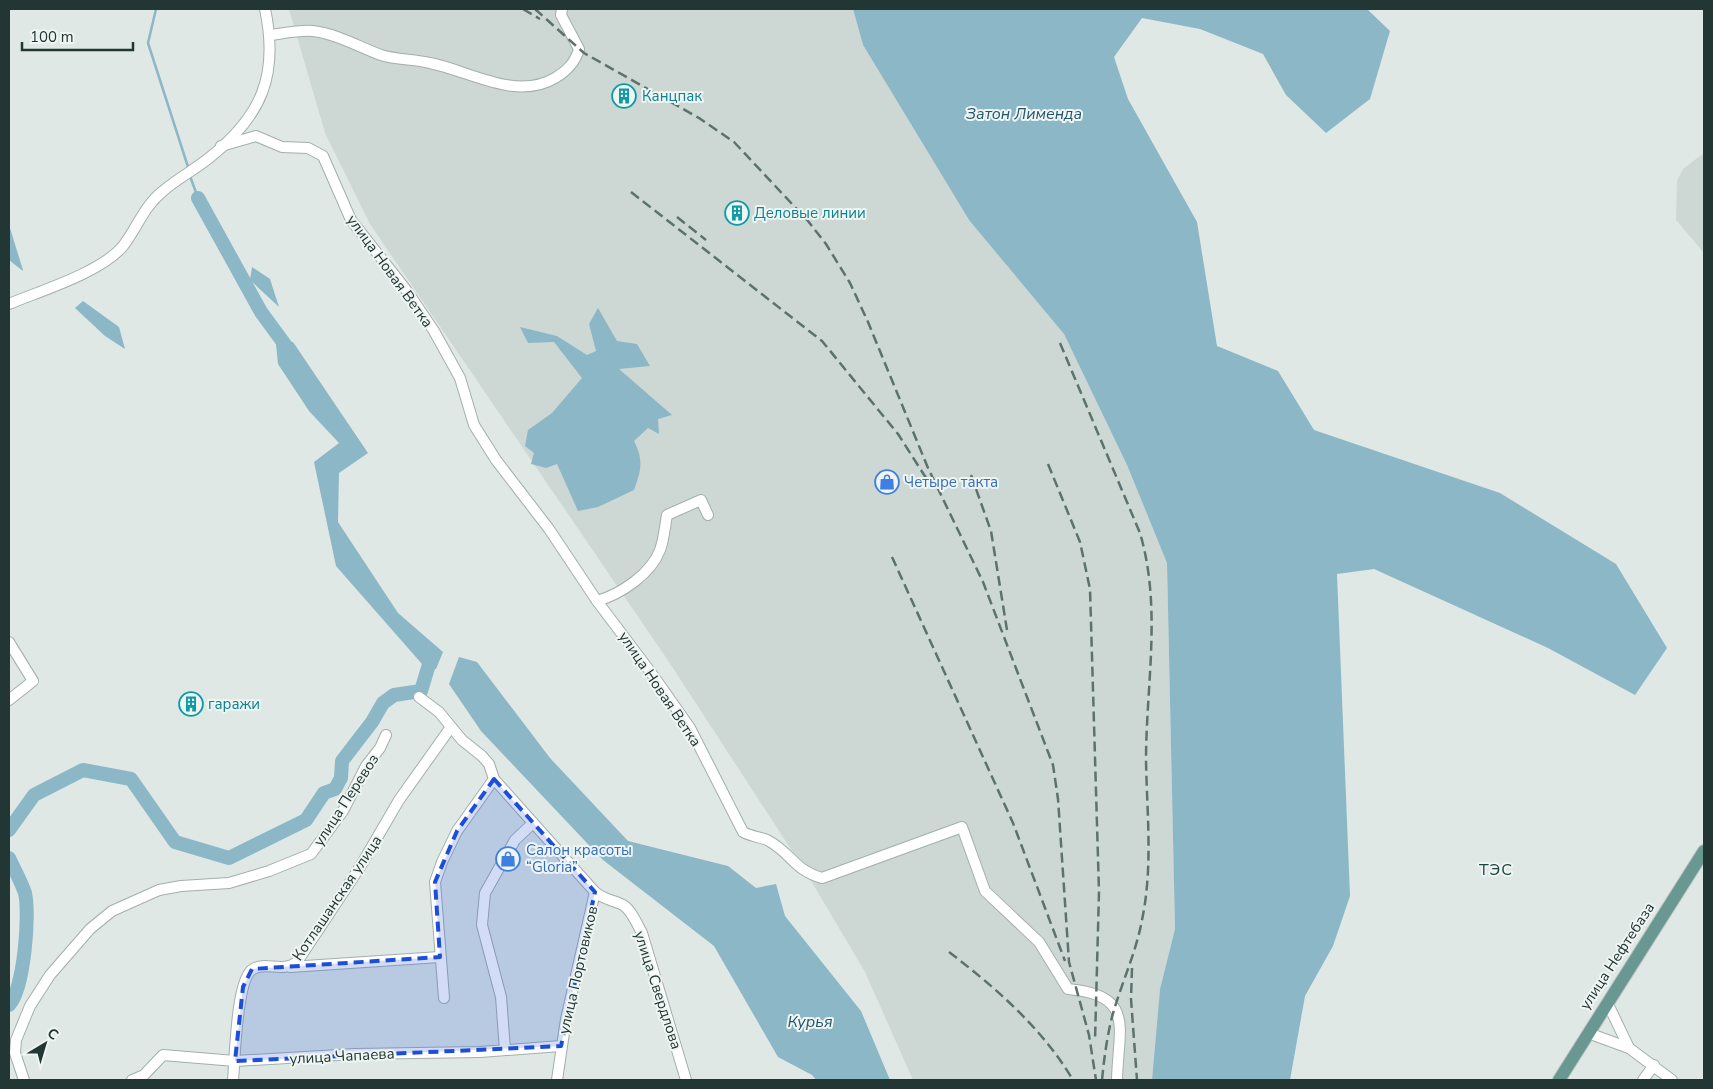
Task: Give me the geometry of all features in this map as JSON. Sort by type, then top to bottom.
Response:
[{"type":"main road","name":"улица Нефтебаза","points":[[1560,1080],[1607,1002],[1704,851]]},
{"type":"street","points":[[9,304],[107,261],[122,246],[146,208],[162,192],[210,157],[258,105],[266,85],[271,35],[265,9]]},
{"type":"street","points":[[271,35],[313,32],[340,38],[383,56],[430,63],[504,84],[530,88],[548,82],[565,73],[577,55],[579,49],[562,15],[562,9]]},
{"type":"street","name":"улица Новая Ветка","points":[[221,146],[256,136],[282,148],[308,148],[323,156],[351,220],[407,291],[434,331],[460,378],[474,426],[496,460],[549,529],[598,601],[690,728],[743,832],[753,838],[766,839],[784,851],[807,874],[822,878],[962,827],[985,891],[1039,942],[1068,989],[1096,994],[1112,1003],[1120,1020],[1116,1080]]},
{"type":"street","points":[[598,601],[625,588],[644,573],[660,551],[667,515],[701,500],[708,515]]},
{"type":"street","points":[[9,642],[33,682],[9,700]]},
{"type":"street","name":"улица Портовиков","points":[[419,697],[439,712],[451,727],[482,756],[489,764],[494,779],[595,892],[561,1046],[557,1080]]},
{"type":"street","name":"Котлашанская улица","points":[[233,1080],[240,1006],[247,976],[252,969],[258,967],[290,967],[297,962],[360,867],[399,800],[451,727]]},
{"type":"street","name":"улица Перевоз","points":[[22,1075],[15,1053],[16,1040],[30,1006],[50,975],[90,929],[112,910],[159,890],[181,886],[229,883],[269,871],[311,854],[343,811],[366,766],[380,748],[386,734]]},
{"type":"street","points":[[444,998],[435,882],[457,831],[494,779]]},
{"type":"street","points":[[505,1050],[501,997],[482,924],[485,893],[515,840],[533,823]]},
{"type":"street","name":"улица Свердлова","points":[[595,892],[609,901],[623,904],[642,933],[686,1080]]},
{"type":"street","points":[[290,967],[440,957]]},
{"type":"street","points":[[1607,1002],[1629,1048]]},
{"type":"street","points":[[1588,1033],[1629,1048],[1672,1080]]},
{"type":"street","name":"улица Чапаева","points":[[132,1080],[144,1075],[162,1055],[235,1062],[356,1054],[505,1050],[561,1046]]},
{"type":"street","points":[[1643,1080],[1654,1065]]},
{"type":"highlighted area","points":[[494,779],[595,892],[561,1046],[235,1061],[243,987],[252,969],[440,957],[435,882],[457,831]]},
{"type":"shaded area","points":[[289,9],[853,9],[863,45],[969,220],[1064,334],[1127,465],[1167,563],[1175,929],[1160,989],[1152,1080],[913,1080],[865,972],[807,874],[669,662],[370,224],[325,133]]},
{"type":"shaded area","points":[[1704,153],[1704,253],[1676,220],[1677,181],[1683,169]]},
{"type":"water","name":"Затон Лименда","points":[[853,9],[1367,9],[1390,31],[1370,99],[1326,133],[1286,95],[1263,54],[1200,29],[1142,18],[1114,57],[1128,99],[1197,222],[1217,346],[1278,371],[1314,430],[1500,493],[1616,564],[1667,648],[1635,695],[1548,648],[1374,569],[1337,574],[1350,896],[1333,946],[1305,996],[1290,1080],[1152,1080],[1160,989],[1175,929],[1167,563],[1127,465],[1064,334],[969,220],[863,45]]},
{"type":"water","points":[[9,225],[23,270],[23,271],[9,260]]},
{"type":"water","points":[[252,267],[270,279],[279,307],[250,280]]},
{"type":"water","points":[[83,301],[119,327],[125,349],[105,336],[75,308]]},
{"type":"water","points":[[598,308],[617,341],[637,344],[650,366],[619,369],[672,415],[658,419],[659,434],[648,428],[634,441],[639,454],[640,466],[634,490],[598,507],[578,511],[557,464],[546,468],[531,464],[534,453],[525,446],[528,430],[552,413],[582,378],[554,342],[528,343],[520,327],[557,336],[587,355],[596,351],[589,324]]},
{"type":"water","points":[[293,342],[368,453],[339,473],[338,522],[398,613],[443,652],[436,669],[422,664],[336,566],[314,462],[339,443],[309,411],[278,364],[276,344]]},
{"type":"water","name":"Курья","points":[[459,657],[477,662],[550,758],[628,841],[728,866],[756,888],[776,884],[785,916],[861,1011],[890,1080],[816,1080],[812,1075],[778,1057],[714,946],[603,860],[481,731],[449,684]]},
{"type":"waterway","points":[[156,9],[148,43],[189,170]]},
{"type":"waterway","points":[[190,176],[198,198]]},
{"type":"waterway","points":[[198,198],[261,312],[294,357]]},
{"type":"waterway","points":[[9,830],[34,795],[83,770],[131,779],[175,842],[229,858],[306,820],[324,793],[335,789],[341,778],[342,761],[372,722],[383,703],[394,695],[421,691],[430,661],[421,651]]},
{"type":"waterway","points":[[9,858],[25,893],[27,917],[19,984],[9,1005]]},
{"type":"railway","points":[[523,9],[540,19]]},
{"type":"railway","points":[[535,9],[584,53],[699,118],[734,142],[808,221],[826,244],[850,283],[928,468],[983,582],[1053,765],[1058,799],[1069,962],[1089,1035],[1096,1080]]},
{"type":"railway","points":[[631,192],[822,341],[898,434],[928,481]]},
{"type":"railway","points":[[677,217],[706,240]]},
{"type":"railway","points":[[1060,343],[1140,533],[1147,561],[1152,618],[1146,761],[1148,861],[1145,900],[1139,932],[1110,1025],[1102,1080]]},
{"type":"railway","points":[[1048,464],[1080,542],[1090,589],[1099,892],[1095,1041]]},
{"type":"railway","points":[[971,475],[991,531],[1007,630]]},
{"type":"railway","points":[[892,557],[1013,823],[1065,961]]},
{"type":"railway","points":[[949,952],[984,980],[1033,1026],[1061,1061],[1073,1080]]},
{"type":"railway","points":[[1132,968],[1131,999],[1137,1080]]},
{"type":"place","name":"Канцпак","points":[[624,96]]},
{"type":"place","name":"Деловые линии","points":[[737,213]]},
{"type":"place","name":"Четыре такта","points":[[887,482]]},
{"type":"place","name":"гаражи","points":[[191,704]]},
{"type":"place","name":"Салон красоты “Gloria”","points":[[508,859]]},
{"type":"district","name":"ТЭС","points":[[1496,869]]}]
